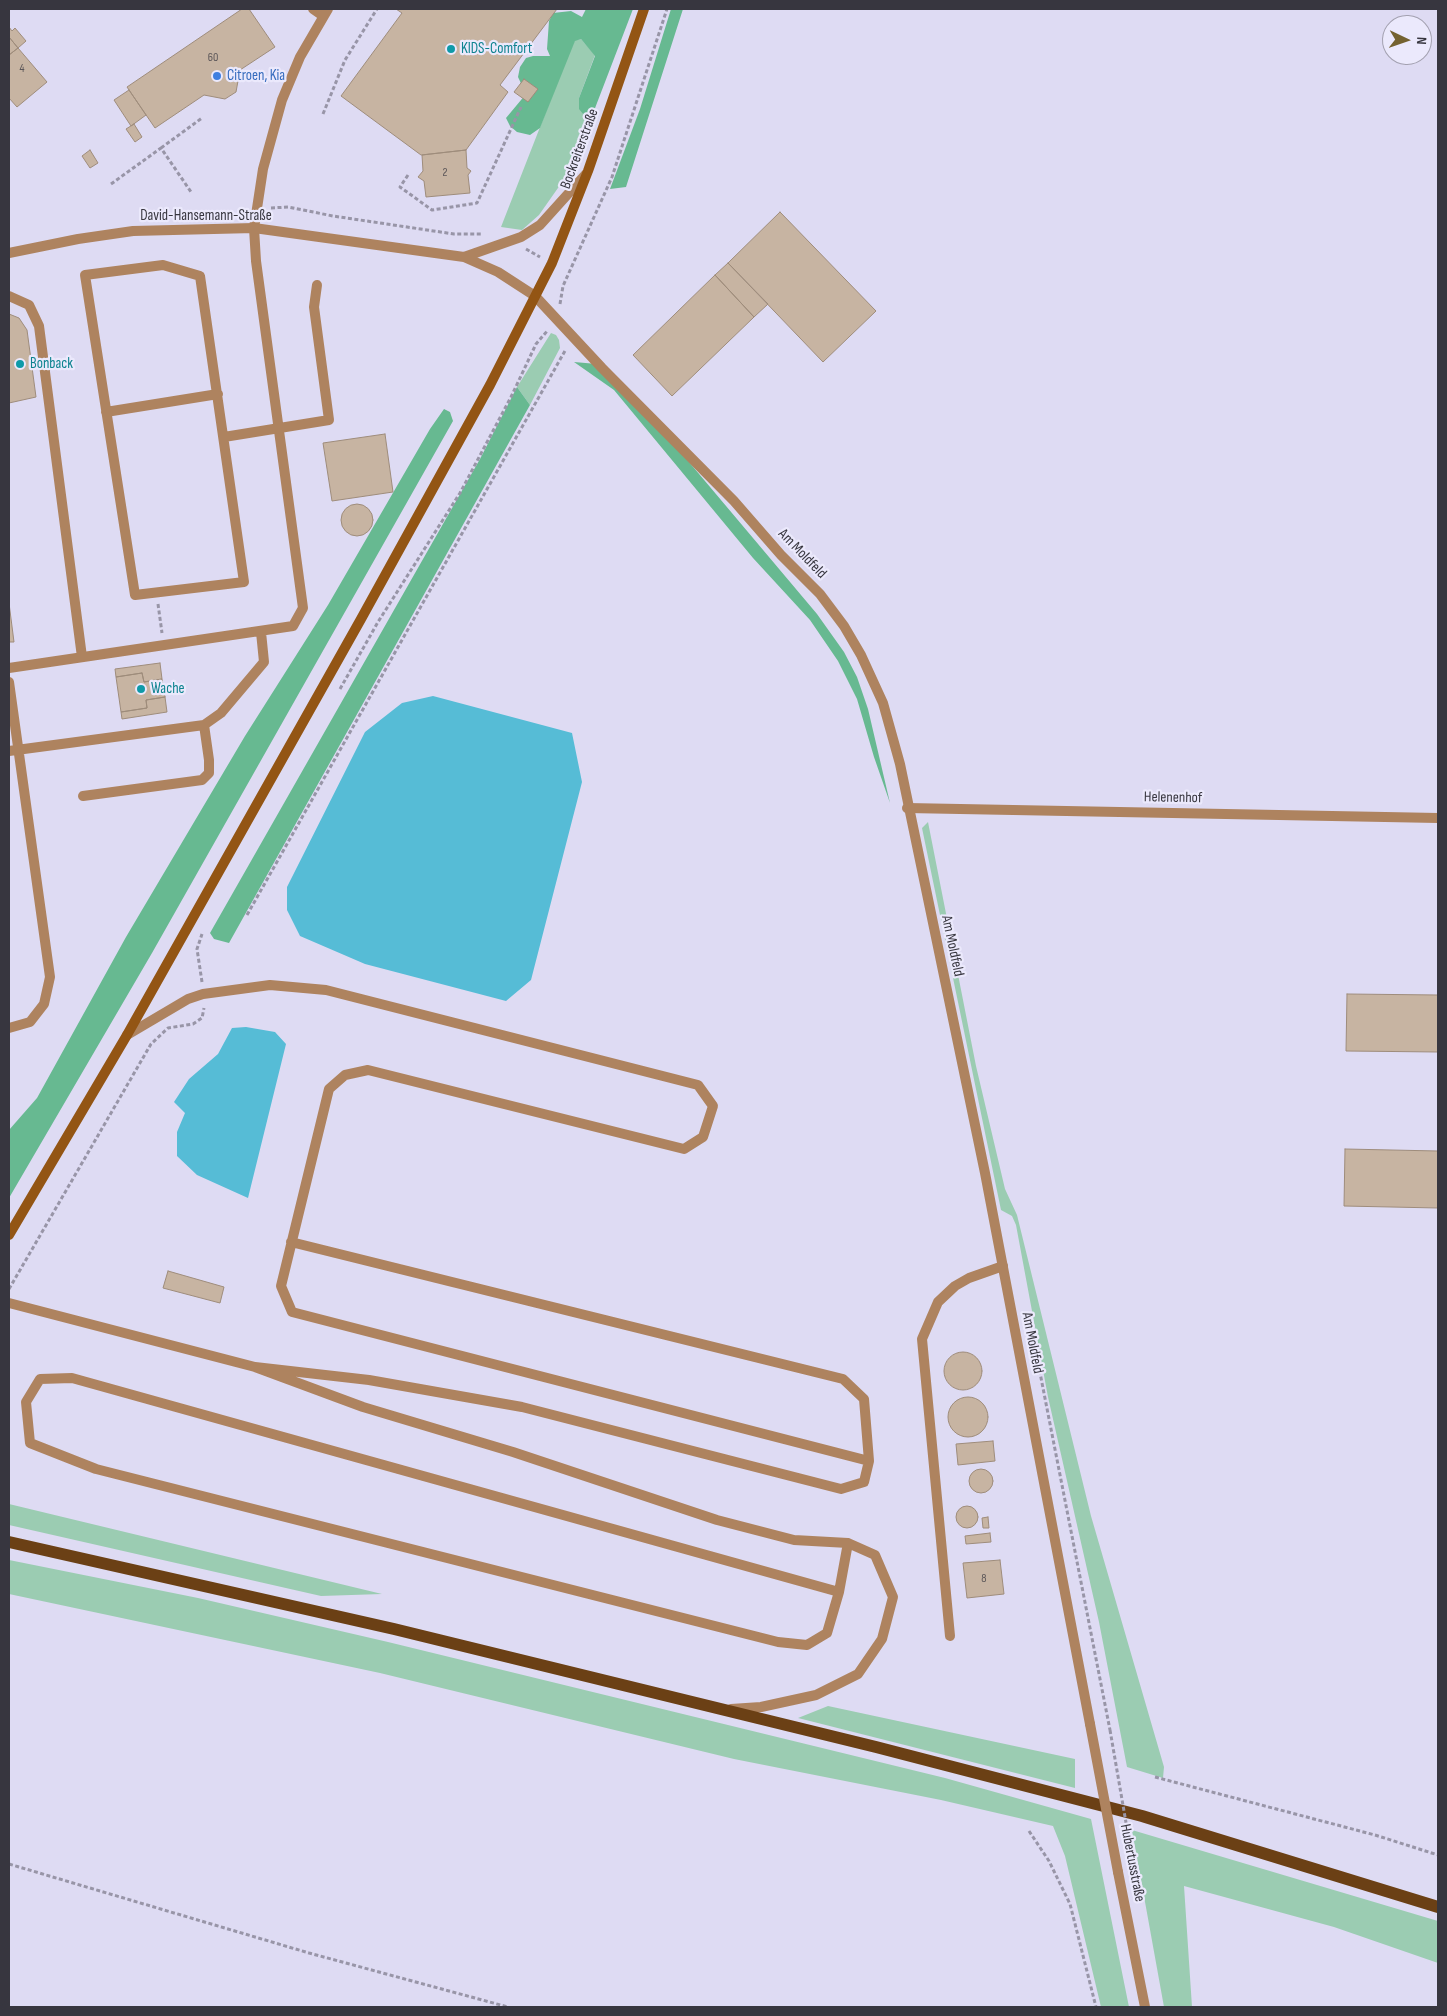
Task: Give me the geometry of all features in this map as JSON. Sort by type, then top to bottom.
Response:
[{"type":"main road","name":"Bockreiterstraße","points":[[9,1235],[127,1035],[361,619],[536,296],[552,263],[588,171],[644,9]]},
{"type":"main road","points":[[9,1542],[394,1628],[1142,1816],[1438,1907]]},
{"type":"street","points":[[9,668],[293,626],[303,608],[256,261],[254,228],[256,208],[282,100],[300,57],[325,13],[313,9]]},
{"type":"street","name":"David-Hansemann-Straße","points":[[464,257],[521,238],[540,225],[588,171]]},
{"type":"street","name":"David-Hansemann-Straße","points":[[9,253],[78,239],[133,231],[254,228],[464,257],[498,272],[536,296]]},
{"type":"street","points":[[163,265],[200,276],[244,582],[135,595],[106,412],[85,275],[163,265]]},
{"type":"street","points":[[224,437],[329,420],[314,307],[317,285]]},
{"type":"street","points":[[9,296],[29,305],[39,326],[82,657]]},
{"type":"street","name":"Am Moldfeld","points":[[536,296],[602,368],[734,501],[781,555],[820,594],[844,626],[861,655],[883,703],[900,764],[907,808],[1003,1266],[1090,1724]]},
{"type":"street","points":[[106,412],[218,394]]},
{"type":"street","points":[[13,750],[204,725],[221,713],[264,662],[261,632]]},
{"type":"street","points":[[9,682],[13,750],[50,977],[44,1004],[35,1016],[30,1022],[9,1028]]},
{"type":"street","points":[[83,796],[202,780],[209,773],[204,725]]},
{"type":"street","name":"Helenenhof","points":[[907,808],[1438,818]]},
{"type":"street","points":[[127,1035],[188,1000],[203,994],[270,986],[326,990],[698,1085],[713,1106],[703,1137],[684,1150],[368,1070],[345,1075],[330,1089],[280,1286],[292,1312],[869,1461]]},
{"type":"street","points":[[255,1367],[369,1380],[522,1407],[841,1489],[864,1482],[869,1461],[864,1398],[844,1379],[291,1242]]},
{"type":"street","points":[[950,1636],[922,1339],[938,1302],[955,1286],[969,1278],[1003,1266]]},
{"type":"street","points":[[9,1303],[255,1367],[364,1407],[513,1452],[717,1520],[794,1540],[848,1543],[875,1555],[893,1597],[882,1639],[858,1674],[816,1695],[761,1707],[718,1709]]},
{"type":"street","points":[[839,1592],[72,1378],[40,1379],[26,1402],[30,1443],[96,1469],[778,1642],[807,1645],[827,1633],[839,1592],[848,1543]]},
{"type":"street","name":"Hubertusstraße","points":[[1090,1724],[1145,2007]]},
{"type":"path","points":[[323,114],[345,60],[377,9]]},
{"type":"path","points":[[408,175],[400,187],[432,210],[476,203],[521,107]]},
{"type":"path","points":[[111,184],[202,118]]},
{"type":"path","points":[[161,148],[191,192]]},
{"type":"path","points":[[256,208],[288,207],[333,216],[454,234],[484,234]]},
{"type":"path","points":[[521,238],[527,250],[569,272]]},
{"type":"path","points":[[247,915],[573,335]]},
{"type":"path","points":[[1031,1329],[1110,1730],[1130,1847]]},
{"type":"path","points":[[1155,1777],[1374,1835],[1438,1855]]},
{"type":"path","points":[[1029,1831],[1049,1861],[1070,1904],[1096,2007]]},
{"type":"path","points":[[9,1864],[309,1953],[508,2007]]},
{"type":"green space","points":[[586,9],[633,9],[592,116],[584,115],[579,109],[579,98],[595,56],[581,39],[575,41],[540,128],[530,135],[517,132],[510,126],[506,118],[526,94],[518,77],[520,67],[526,58],[550,56],[547,49],[549,21],[553,13],[571,11],[582,17]]},
{"type":"green space","points":[[671,9],[683,9],[626,187],[610,189],[640,109]]},
{"type":"green space","points":[[581,39],[595,55],[579,98],[584,115],[592,116],[572,168],[539,215],[522,230],[501,227],[567,58],[575,40]]},
{"type":"green space","points":[[551,333],[556,335],[559,340],[560,348],[530,405],[517,387]]},
{"type":"green space","points":[[574,362],[597,364],[662,430],[817,614],[844,652],[857,677],[868,709],[890,803],[857,699],[838,661],[810,620],[753,558],[614,390]]},
{"type":"green space","points":[[517,387],[530,405],[229,943],[214,939],[210,933],[480,459]]},
{"type":"green space","points":[[444,409],[450,412],[453,421],[152,953],[9,1198],[9,1130],[37,1098],[126,937],[245,736],[328,605],[430,429]]},
{"type":"green space","points":[[928,822],[976,1066],[1005,1189],[1017,1215],[1091,1516],[1164,1767],[1163,1778],[1127,1767],[1099,1622],[1048,1397],[1016,1225],[1012,1216],[1001,1210],[922,828]]},
{"type":"green space","points":[[9,1504],[382,1594],[321,1596],[9,1525]]},
{"type":"green space","points":[[9,1560],[198,1598],[388,1642],[945,1778],[1091,1819],[1129,2007],[1101,2007],[1065,1856],[1053,1826],[941,1800],[734,1759],[380,1673],[9,1594]]},
{"type":"green space","points":[[828,1706],[1075,1759],[1075,1788],[798,1718]]},
{"type":"green space","points":[[1132,1830],[1438,1921],[1438,1963],[1334,1927],[1184,1886],[1192,2007],[1164,2007]]},
{"type":"water","points":[[433,696],[572,733],[582,782],[531,980],[506,1001],[365,964],[300,936],[287,910],[287,887],[365,732],[402,703]]},
{"type":"water","points":[[246,1027],[275,1032],[286,1044],[248,1198],[197,1175],[177,1156],[177,1132],[185,1113],[174,1102],[189,1079],[218,1054],[232,1028]]},
{"type":"building","points":[[242,9],[249,9],[275,47],[240,70],[236,92],[225,99],[204,95],[155,128],[127,87]]},
{"type":"building","name":"KIDS-Comfort","points":[[396,9],[557,9],[500,85],[508,92],[466,150],[421,155],[341,96],[402,13]]},
{"type":"building","points":[[9,27],[12,31],[15,28],[26,41],[18,48],[9,37]]},
{"type":"building","points":[[9,37],[18,48],[9,55]]},
{"type":"building","points":[[18,48],[47,82],[17,107],[9,98],[9,55]]},
{"type":"building","points":[[524,79],[538,89],[528,102],[514,92]]},
{"type":"building","points":[[129,90],[146,115],[131,126],[114,100]]},
{"type":"building","points":[[134,124],[142,137],[135,142],[126,129]]},
{"type":"building","points":[[90,150],[98,163],[90,168],[82,156]]},
{"type":"building","points":[[466,150],[467,168],[471,171],[468,175],[470,193],[426,197],[424,181],[418,177],[423,171],[422,155]]},
{"type":"building","points":[[780,212],[876,311],[823,362],[728,263]]},
{"type":"building","points":[[728,263],[768,304],[754,317],[715,275]]},
{"type":"building","points":[[715,275],[754,317],[672,396],[633,355]]},
{"type":"building","name":"Bonback","points":[[9,314],[19,318],[27,330],[36,397],[9,403]]},
{"type":"building","points":[[385,434],[393,492],[332,501],[323,443]]},
{"type":"building","points":[[357,504],[363,505],[368,509],[372,514],[372,526],[368,531],[363,535],[357,536],[351,535],[346,531],[342,526],[341,520],[342,514],[346,509],[351,505]]},
{"type":"building","points":[[9,603],[14,642],[9,642]]},
{"type":"building","points":[[160,663],[162,679],[144,682],[142,673],[116,677],[115,669]]},
{"type":"building","name":"Wache","points":[[142,673],[144,682],[162,679],[165,697],[146,700],[147,708],[121,712],[116,677]]},
{"type":"building","points":[[165,697],[167,712],[122,719],[121,712],[147,708],[146,700]]},
{"type":"building","points":[[1347,994],[1438,995],[1438,1052],[1346,1051]]},
{"type":"building","points":[[1345,1149],[1438,1151],[1438,1208],[1344,1206]]},
{"type":"building","points":[[168,1271],[224,1287],[220,1303],[163,1288]]},
{"type":"building","points":[[963,1352],[977,1357],[982,1371],[977,1385],[963,1390],[949,1385],[944,1371],[949,1357]]},
{"type":"building","points":[[968,1397],[982,1403],[988,1417],[982,1431],[968,1437],[954,1431],[948,1417],[954,1403]]},
{"type":"building","points":[[993,1441],[995,1461],[958,1465],[956,1444]]},
{"type":"building","points":[[981,1469],[986,1470],[992,1476],[992,1486],[986,1492],[981,1493],[976,1492],[970,1486],[969,1481],[970,1476],[976,1470]]},
{"type":"building","points":[[967,1506],[975,1509],[978,1517],[975,1525],[967,1528],[959,1525],[956,1517],[959,1509]]},
{"type":"building","points":[[988,1517],[989,1528],[983,1528],[982,1518]]},
{"type":"building","points":[[990,1533],[991,1542],[966,1544],[965,1536]]},
{"type":"building","points":[[1000,1560],[1004,1594],[967,1598],[963,1563]]},
{"type":"place","name":"KIDS-Comfort","points":[[451,49]]},
{"type":"place","name":"Citroen, Kia","points":[[217,76]]},
{"type":"place","name":"Bonback","points":[[20,364]]},
{"type":"place","name":"Wache","points":[[141,689]]}]
